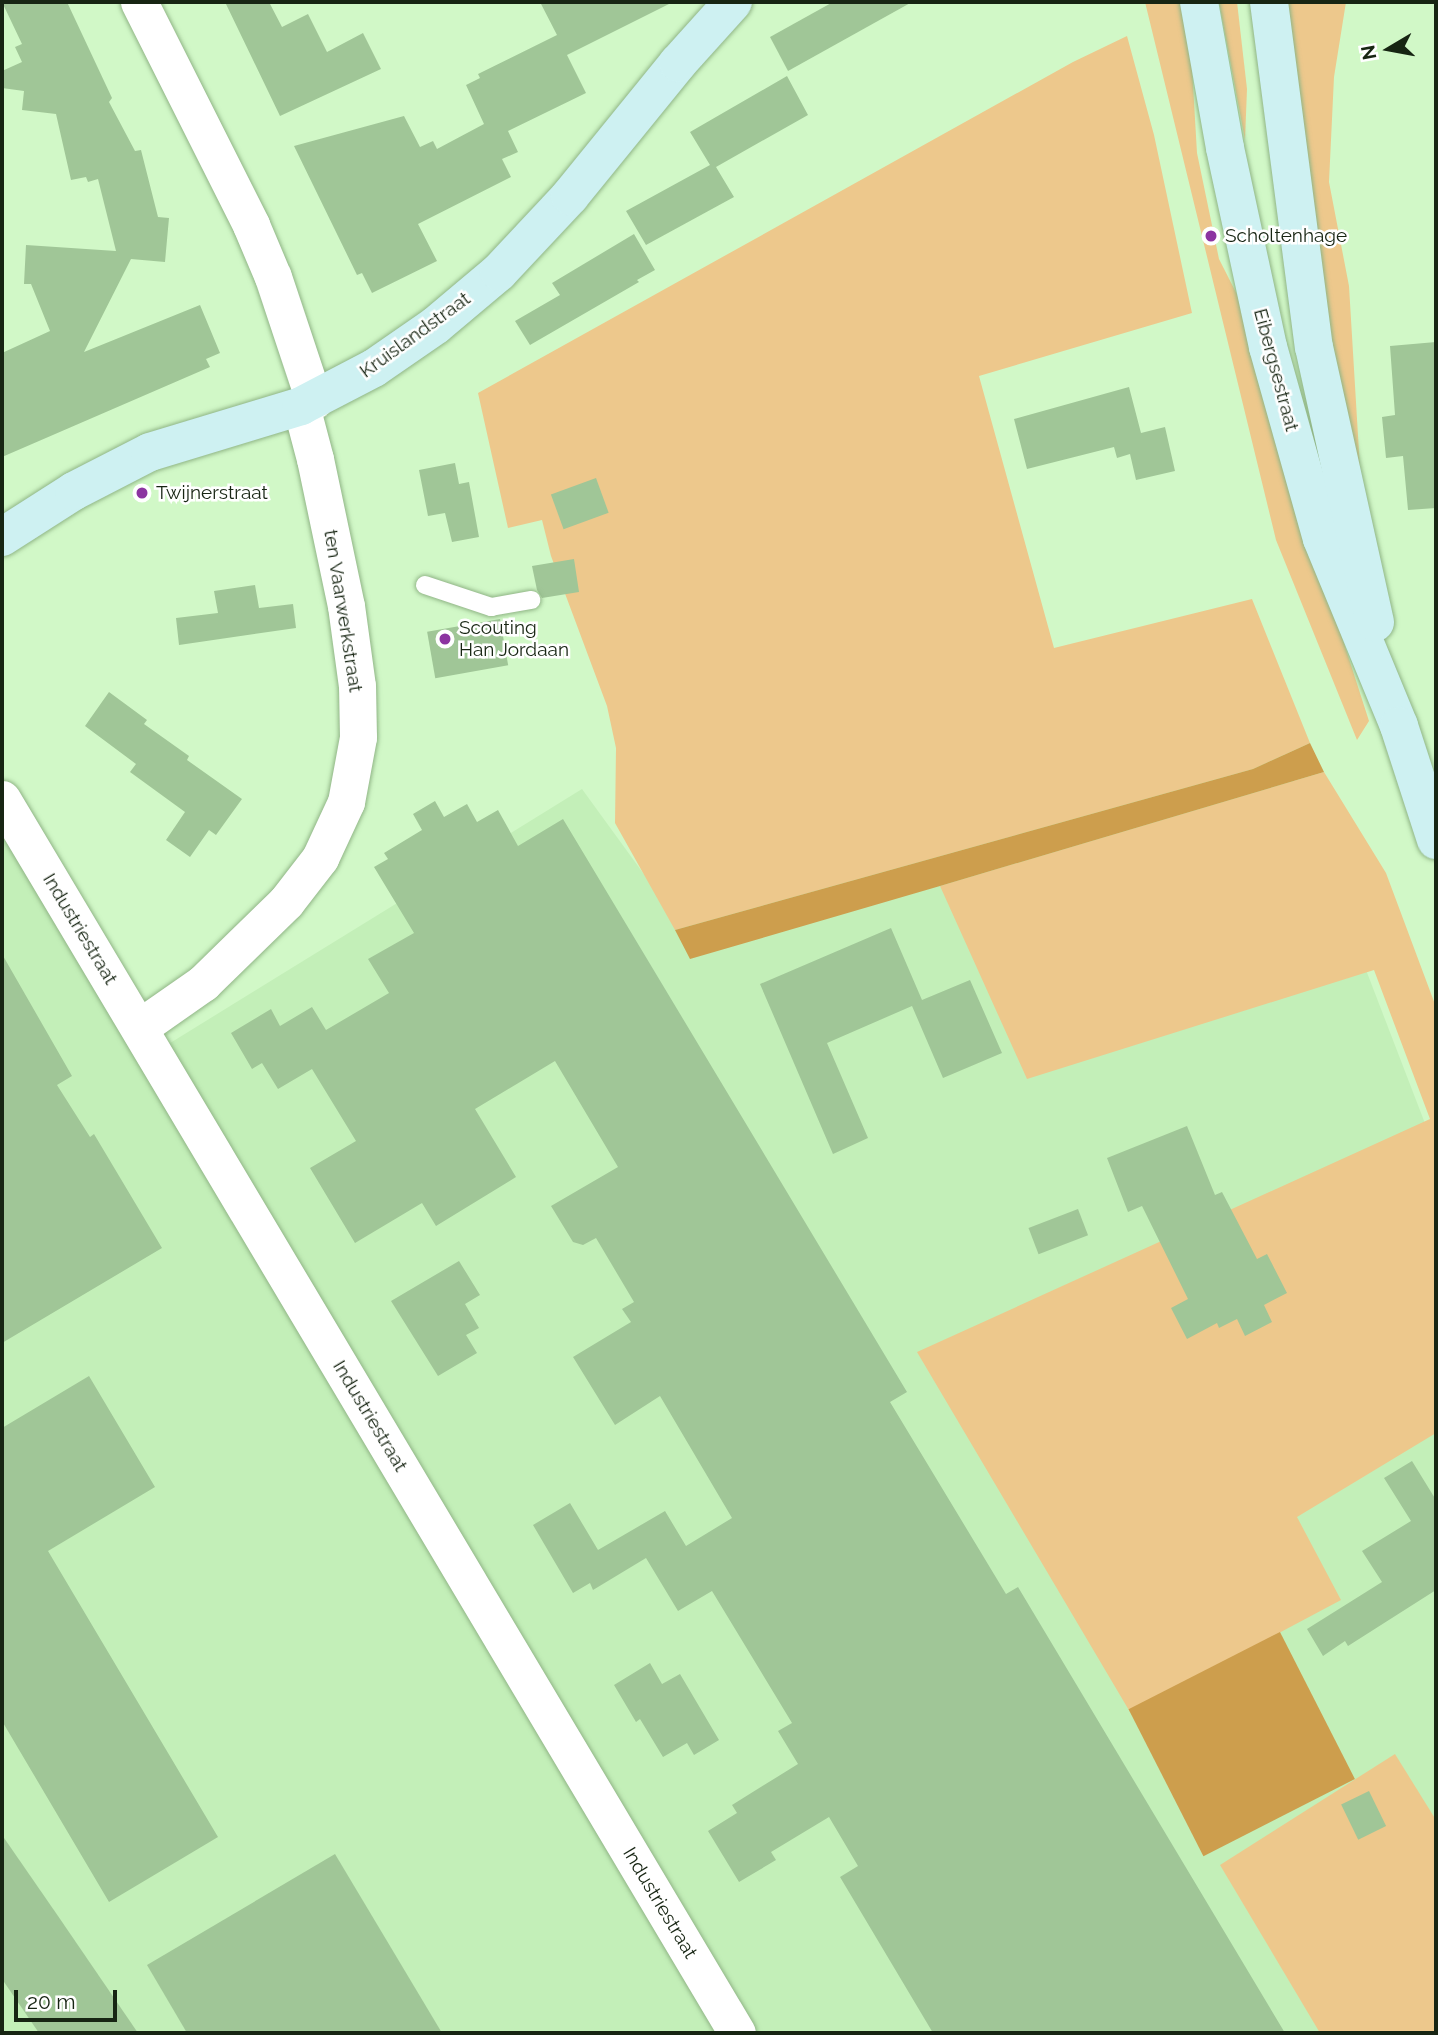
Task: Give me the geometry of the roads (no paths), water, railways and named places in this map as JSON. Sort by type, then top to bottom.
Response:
[{"type":"main road","name":"Kruislandstraat","points":[[2,537],[74,491],[150,452],[307,403],[374,368],[436,325],[499,272],[570,196],[678,62],[733,2]]},
{"type":"main road","name":"Eibergsestraat","points":[[1199,2],[1226,148],[1272,360],[1322,539],[1399,726],[1436,840]]},
{"type":"main road","name":"Eibergsestraat","points":[[1269,2],[1314,347],[1399,726]]},
{"type":"street","name":"ten Vaarwerkstraat","points":[[139,2],[251,225],[272,277],[307,403],[313,449],[346,606],[357,686],[358,737],[346,802],[320,858],[286,902],[204,983],[139,1027]]},
{"type":"street","name":"Industriestraat","points":[[2,799],[737,2033]]},
{"type":"lane","points":[[425,585],[491,607],[531,600]]},
{"type":"place","name":"Scholtenhage","points":[[1211,236]]},
{"type":"place","name":"Twijnerstraat","points":[[142,493]]},
{"type":"place","name":"Scouting Han Jordaan","points":[[445,639]]}]
